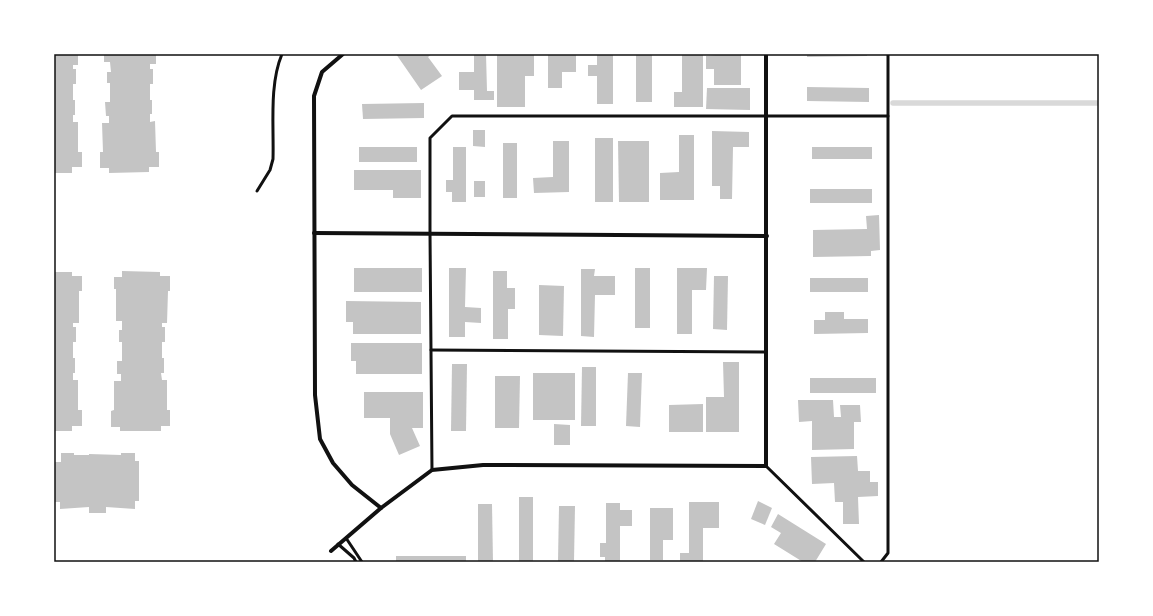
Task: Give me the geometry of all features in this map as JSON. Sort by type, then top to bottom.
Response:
[{"type":"street","points":[[343,54],[322,72],[314,96],[315,395],[320,439],[333,463],[352,485],[381,508]]},
{"type":"street","points":[[331,551],[381,508],[432,470],[483,465],[766,466],[766,54]]},
{"type":"street","points":[[314,232],[766,236]]},
{"type":"lane","points":[[257,191],[270,170],[274,159],[274,80],[282,54]]},
{"type":"lane","points":[[881,562],[888,553],[888,54]]},
{"type":"lane","points":[[432,470],[430,138],[452,116],[888,116]]},
{"type":"lane","points":[[431,350],[766,352]]},
{"type":"lane","points":[[766,466],[864,562]]},
{"type":"lane","points":[[346,538],[362,562]]},
{"type":"lane","points":[[338,544],[354,558],[356,562]]},
{"type":"building","points":[[54,54],[78,54],[78,65],[73,65],[73,69],[76,69],[76,84],[73,84],[75,115],[73,115],[73,122],[78,122],[78,152],[82,152],[82,167],[72,167],[72,173],[54,173]]},
{"type":"building","points":[[104,54],[156,54],[156,64],[150,64],[150,69],[153,69],[153,84],[150,84],[152,114],[150,114],[150,122],[155,121],[156,152],[159,152],[159,167],[149,167],[149,172],[109,173],[109,168],[100,168],[100,152],[103,152],[102,123],[109,123],[109,116],[106,116],[105,102],[110,102],[110,83],[107,83],[107,72],[111,72],[110,62],[104,62]]},
{"type":"building","points":[[396,54],[432,54],[428,57],[442,76],[421,90]]},
{"type":"building","points":[[474,54],[486,54],[487,91],[494,91],[494,100],[474,100],[474,90],[459,90],[459,72],[474,72]]},
{"type":"building","points":[[497,54],[534,54],[534,76],[525,76],[525,107],[497,107]]},
{"type":"building","points":[[597,54],[613,54],[613,104],[597,104],[597,76],[588,76],[588,65],[597,65]]},
{"type":"building","points":[[636,54],[652,54],[652,102],[636,102]]},
{"type":"building","points":[[682,54],[703,54],[703,107],[674,107],[674,92],[682,92]]},
{"type":"building","points":[[716,54],[741,54],[741,85],[714,85],[714,69],[706,69],[706,56]]},
{"type":"building","points":[[807,54],[867,54],[867,56],[807,57]]},
{"type":"building","points":[[548,55],[576,55],[576,72],[562,72],[562,88],[548,88]]},
{"type":"building","points":[[807,87],[869,88],[869,102],[807,101]]},
{"type":"building","points":[[707,88],[750,88],[750,110],[706,109]]},
{"type":"building","points":[[424,103],[424,118],[363,119],[362,104]]},
{"type":"building","points":[[473,130],[485,130],[485,147],[473,146]]},
{"type":"building","points":[[712,131],[749,132],[749,147],[733,147],[732,199],[720,199],[720,186],[712,186]]},
{"type":"building","points":[[679,135],[694,135],[694,200],[660,200],[660,173],[679,172]]},
{"type":"building","points":[[595,138],[613,138],[613,202],[595,202]]},
{"type":"building","points":[[553,141],[569,141],[569,192],[534,193],[533,178],[553,177]]},
{"type":"building","points":[[618,141],[649,141],[649,202],[619,202]]},
{"type":"building","points":[[503,143],[517,143],[517,198],[503,198]]},
{"type":"building","points":[[359,147],[417,147],[417,162],[359,162]]},
{"type":"building","points":[[453,147],[466,147],[466,202],[452,202],[452,192],[446,192],[446,180],[453,180]]},
{"type":"building","points":[[812,147],[872,147],[872,159],[812,159]]},
{"type":"building","points":[[354,170],[421,170],[421,198],[393,198],[393,190],[354,190]]},
{"type":"building","points":[[474,181],[485,181],[485,197],[474,197]]},
{"type":"building","points":[[810,189],[872,189],[872,203],[810,203]]},
{"type":"building","points":[[879,215],[880,250],[871,251],[871,256],[813,257],[813,230],[867,229],[866,216]]},
{"type":"building","points":[[354,268],[422,268],[422,292],[354,292]]},
{"type":"building","points":[[449,268],[466,268],[465,307],[481,308],[481,323],[465,322],[465,337],[449,337]]},
{"type":"building","points":[[635,268],[650,268],[650,328],[635,328]]},
{"type":"building","points":[[677,268],[707,268],[706,290],[692,290],[692,334],[677,334]]},
{"type":"building","points":[[581,269],[595,269],[594,276],[615,276],[615,295],[595,295],[594,337],[581,336]]},
{"type":"building","points":[[122,271],[160,272],[160,276],[170,276],[167,323],[162,323],[162,327],[165,327],[165,342],[162,342],[164,373],[161,373],[162,380],[167,380],[167,410],[170,410],[170,426],[161,426],[161,431],[120,431],[120,427],[111,427],[111,411],[114,410],[114,381],[121,381],[121,374],[117,374],[117,361],[122,361],[122,342],[119,342],[119,330],[122,330],[122,321],[116,321],[116,289],[114,289],[114,277],[122,277]]},
{"type":"building","points":[[493,271],[507,271],[507,288],[515,288],[515,309],[508,309],[508,339],[493,339]]},
{"type":"building","points":[[54,272],[72,272],[72,276],[82,276],[82,291],[79,291],[79,323],[73,323],[73,327],[76,327],[76,342],[73,342],[75,373],[73,373],[73,380],[78,380],[78,410],[82,410],[82,426],[72,426],[72,431],[54,431]]},
{"type":"building","points":[[714,276],[728,276],[727,330],[713,329]]},
{"type":"building","points":[[810,278],[868,278],[868,292],[810,292]]},
{"type":"building","points":[[539,285],[564,286],[563,336],[539,335]]},
{"type":"building","points":[[346,301],[421,302],[421,334],[353,334],[353,322],[346,322]]},
{"type":"building","points":[[825,312],[844,312],[844,319],[868,319],[868,333],[814,334],[814,320],[825,320]]},
{"type":"building","points":[[351,343],[422,343],[422,374],[356,374],[356,361],[351,361]]},
{"type":"building","points":[[723,362],[739,362],[739,432],[706,432],[706,397],[724,397]]},
{"type":"building","points":[[452,364],[467,364],[466,431],[451,431]]},
{"type":"building","points":[[582,367],[596,367],[596,426],[581,426]]},
{"type":"building","points":[[533,373],[575,373],[575,420],[533,420]]},
{"type":"building","points":[[628,373],[642,373],[640,427],[626,426]]},
{"type":"building","points":[[495,376],[520,376],[519,428],[495,428]]},
{"type":"building","points":[[810,378],[876,378],[876,393],[810,393]]},
{"type":"building","points":[[364,392],[423,392],[423,428],[412,428],[420,446],[399,455],[390,434],[390,418],[364,418]]},
{"type":"building","points":[[798,400],[833,400],[834,417],[841,417],[840,405],[860,405],[861,422],[854,422],[854,449],[812,450],[812,421],[799,422]]},
{"type":"building","points":[[703,404],[703,432],[669,432],[669,405]]},
{"type":"building","points":[[554,424],[570,425],[570,445],[554,445]]},
{"type":"building","points":[[61,453],[74,453],[74,455],[121,455],[121,453],[135,453],[135,461],[139,461],[139,501],[135,501],[135,509],[106,507],[106,513],[89,513],[89,507],[60,509],[60,502],[55,502],[55,462],[61,462]]},
{"type":"building","points":[[857,456],[858,471],[870,471],[870,482],[878,482],[878,496],[858,497],[859,524],[843,524],[843,502],[835,502],[834,483],[812,484],[811,457]]},
{"type":"building","points":[[519,497],[533,497],[533,562],[519,562]]},
{"type":"building","points":[[758,501],[772,508],[765,525],[751,519]]},
{"type":"building","points":[[689,502],[719,502],[719,528],[703,528],[703,562],[680,562],[680,553],[689,553]]},
{"type":"building","points":[[606,503],[620,503],[620,510],[632,510],[632,526],[620,526],[620,562],[605,562],[605,557],[600,557],[600,543],[606,543]]},
{"type":"building","points":[[478,504],[492,504],[493,562],[478,562]]},
{"type":"building","points":[[559,506],[575,506],[574,562],[558,562]]},
{"type":"building","points":[[650,508],[673,508],[673,540],[663,540],[663,560],[650,560]]},
{"type":"building","points":[[778,514],[826,544],[815,562],[803,562],[774,544],[781,533],[771,527]]},
{"type":"building","points":[[396,556],[466,556],[466,562],[396,562]]},
{"type":"waterway","points":[[893,103],[1099,103]]}]
